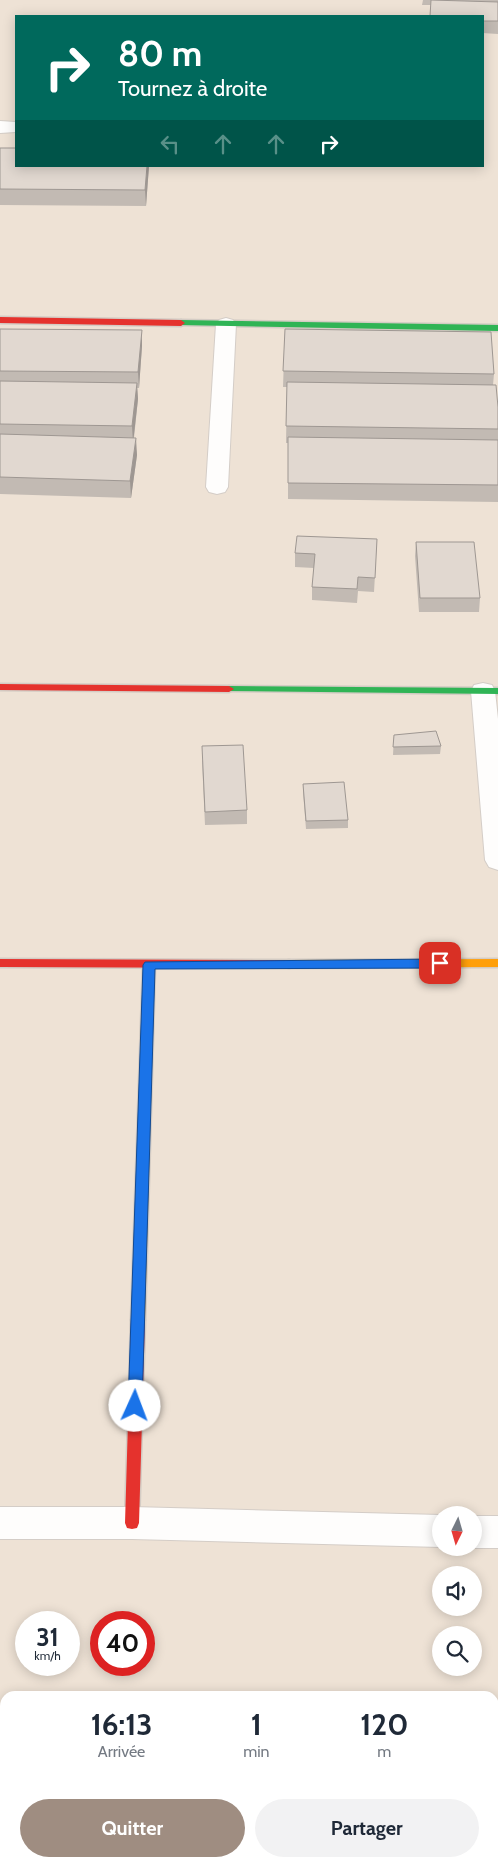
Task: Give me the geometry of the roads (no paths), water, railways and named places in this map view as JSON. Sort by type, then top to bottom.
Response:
[{"type":"street","points":[[0,127],[15,127]]},
{"type":"street","points":[[0,320],[498,328]]},
{"type":"street","points":[[217,487],[226,324]]},
{"type":"street","points":[[0,687],[490,691],[498,860]]},
{"type":"street","points":[[0,963],[149,965],[498,963]]},
{"type":"street","points":[[132,1524],[149,965]]},
{"type":"street","points":[[0,1523],[432,1531]]},
{"type":"street","points":[[482,1532],[498,1532]]}]
